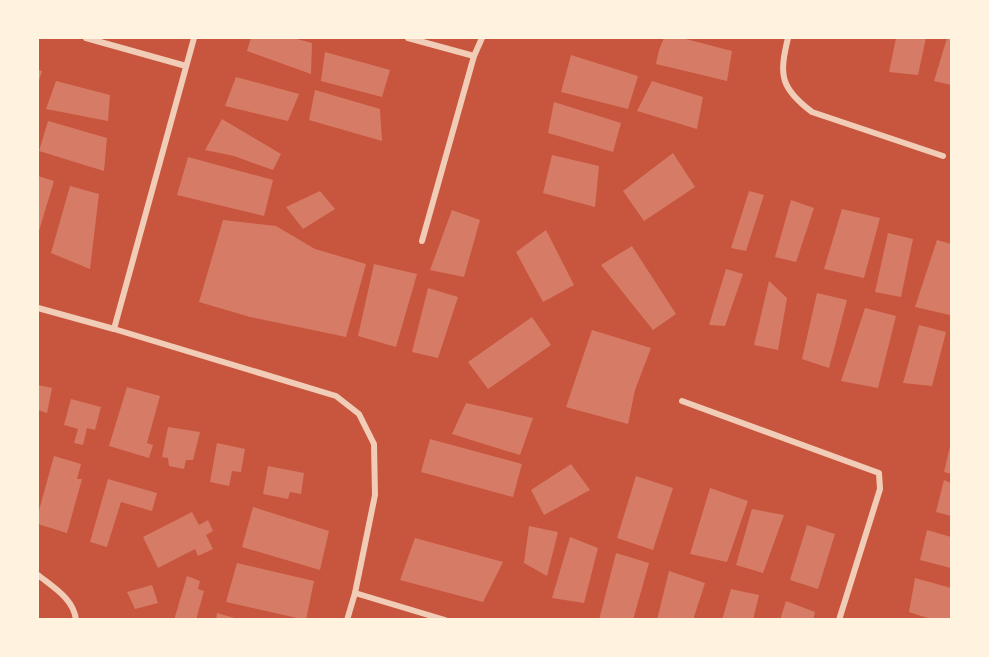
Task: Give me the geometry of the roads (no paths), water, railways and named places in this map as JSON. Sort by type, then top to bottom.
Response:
[{"type":"street","points":[[86,38],[186,66]]},
{"type":"street","points":[[114,329],[194,38]]},
{"type":"street","points":[[408,38],[474,56]]},
{"type":"street","points":[[422,242],[474,56],[482,38]]},
{"type":"street","points":[[788,38],[782,61],[782,75],[788,89],[812,112],[943,156]]},
{"type":"street","points":[[38,308],[336,396],[359,414],[374,444],[375,495],[355,593],[347,620]]},
{"type":"street","points":[[682,401],[879,473],[880,489],[839,620]]},
{"type":"street","points":[[38,575],[61,593],[75,610],[76,620]]},
{"type":"street","points":[[355,593],[445,620]]}]
